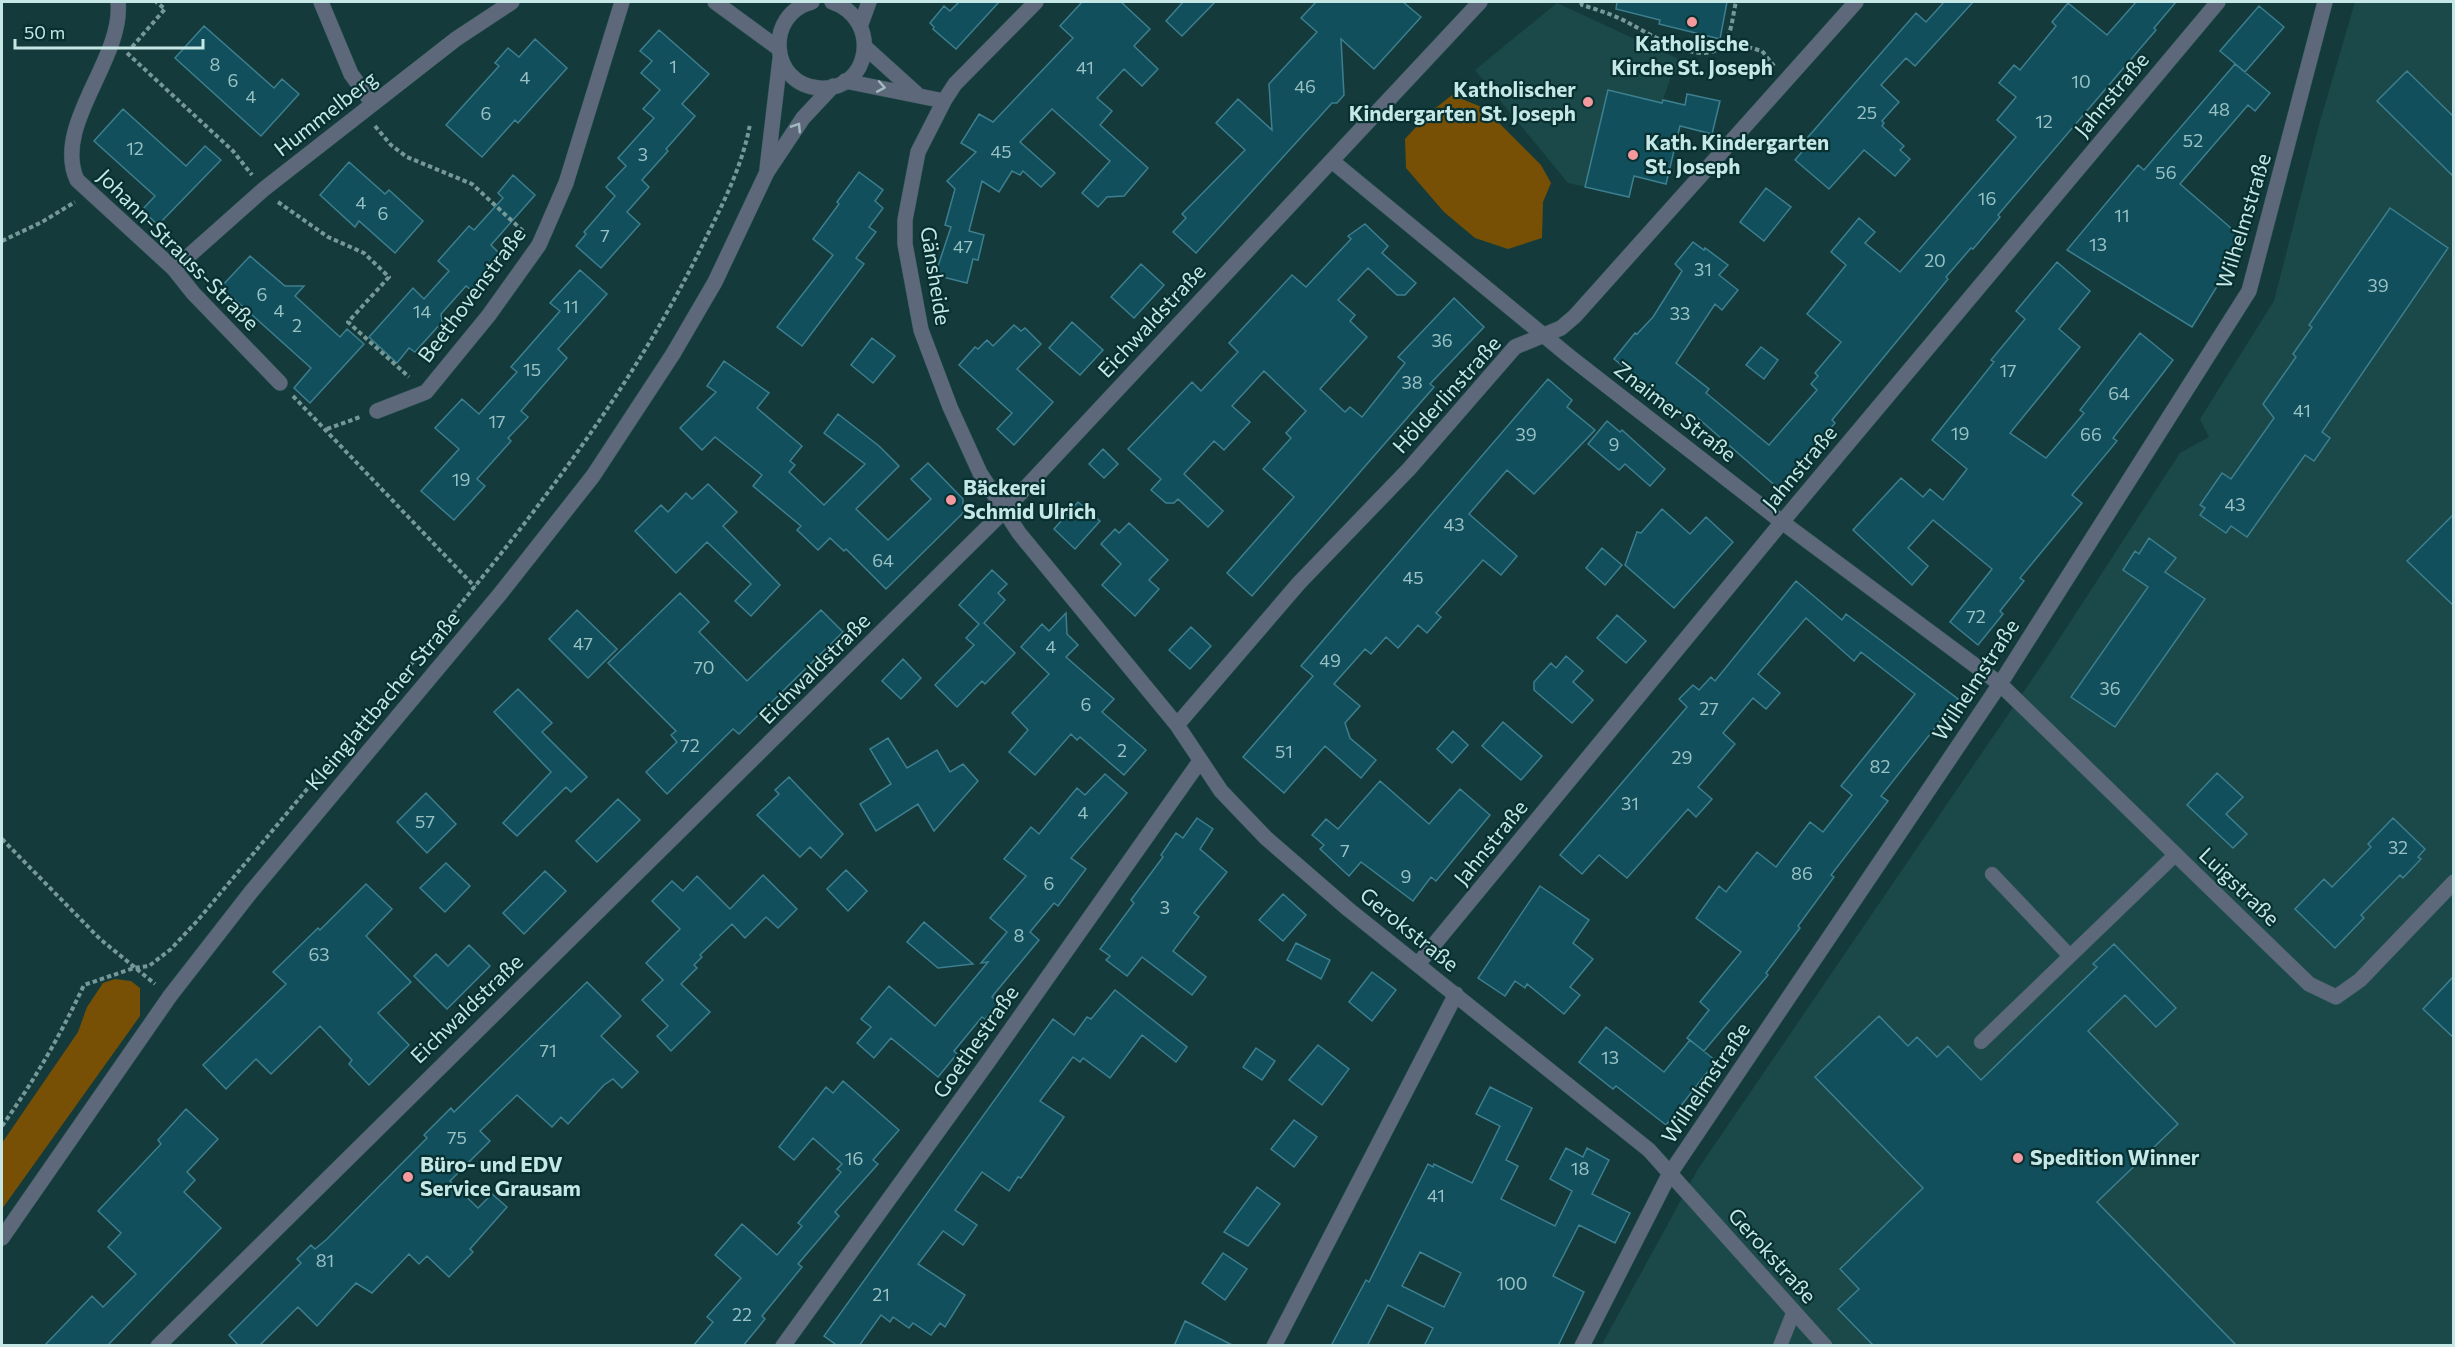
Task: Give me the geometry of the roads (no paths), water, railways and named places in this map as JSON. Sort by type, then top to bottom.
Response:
[{"type":"street","name":"Johann-Strauss-Straße","points":[[118,2],[116,28],[72,142],[70,156],[77,180],[174,269],[280,383]]},
{"type":"street","points":[[321,2],[351,74],[373,104]]},
{"type":"street","name":"Hummelberg","points":[[174,269],[264,189],[456,39],[512,2]]},
{"type":"street","name":"Beethovenstraße","points":[[377,411],[426,392],[489,315],[540,245],[566,183],[622,2]]},
{"type":"street","points":[[715,2],[779,53],[796,80],[820,88],[839,84],[917,94],[944,101]]},
{"type":"street","points":[[832,2],[844,6],[861,24],[866,47],[917,94]]},
{"type":"street","points":[[861,24],[869,2]]},
{"type":"street","name":"Gänsheide","points":[[1003,512],[980,473],[950,407],[921,330],[905,244],[905,220],[918,152],[944,101],[955,84],[1036,2]]},
{"type":"street","name":"Eichwaldstraße","points":[[158,1346],[1003,512],[1480,2]]},
{"type":"street","name":"Hölderlinstraße","points":[[1177,725],[1299,584],[1409,469],[1515,347],[1562,328],[1575,316],[1856,2]]},
{"type":"street","name":"Jahnstraße","points":[[1418,964],[1782,522],[2218,2]]},
{"type":"street","name":"Wilhelmstraße","points":[[1582,1346],[1669,1175],[2000,684],[2249,291],[2325,2]]},
{"type":"street","name":"Kleinglattbacher Straße","points":[[767,172],[782,24],[800,3]]},
{"type":"street","name":"Kleinglattbacher Straße","points":[[2,1238],[170,996],[251,892],[500,594],[593,476],[674,354],[715,282],[767,172],[803,118],[859,67],[866,47]]},
{"type":"street","name":"Znaimer Straße","points":[[1332,161],[1545,334],[1570,357],[1782,522],[2000,684]]},
{"type":"street","name":"Gerokstraße","points":[[1003,512],[1177,725],[1221,791],[1266,838],[1649,1150],[1669,1175],[1825,1346]]},
{"type":"street","name":"Luigstraße","points":[[2000,684],[2309,984],[2336,997],[2360,980],[2454,882]]},
{"type":"street","name":"Goethestraße","points":[[783,1346],[981,1072],[1200,761]]},
{"type":"street","points":[[1274,1346],[1456,994]]},
{"type":"lane","points":[[1981,1041],[2176,855]]},
{"type":"lane","points":[[1992,874],[2070,956]]},
{"type":"lane","points":[[1780,1346],[1794,1311]]},
{"type":"place","name":"Katholische Kirche St. Joseph","points":[[1692,22]]},
{"type":"place","name":"Katholischer Kindergarten St. Joseph","points":[[1588,102]]},
{"type":"place","name":"Kath. Kindergarten St. Joseph","points":[[1633,155]]},
{"type":"place","name":"Bäckerei Schmid Ulrich","points":[[951,500]]},
{"type":"place","name":"Spedition Winner","points":[[2018,1158]]},
{"type":"place","name":"Büro- und EDV Service Grausam","points":[[408,1177]]}]
